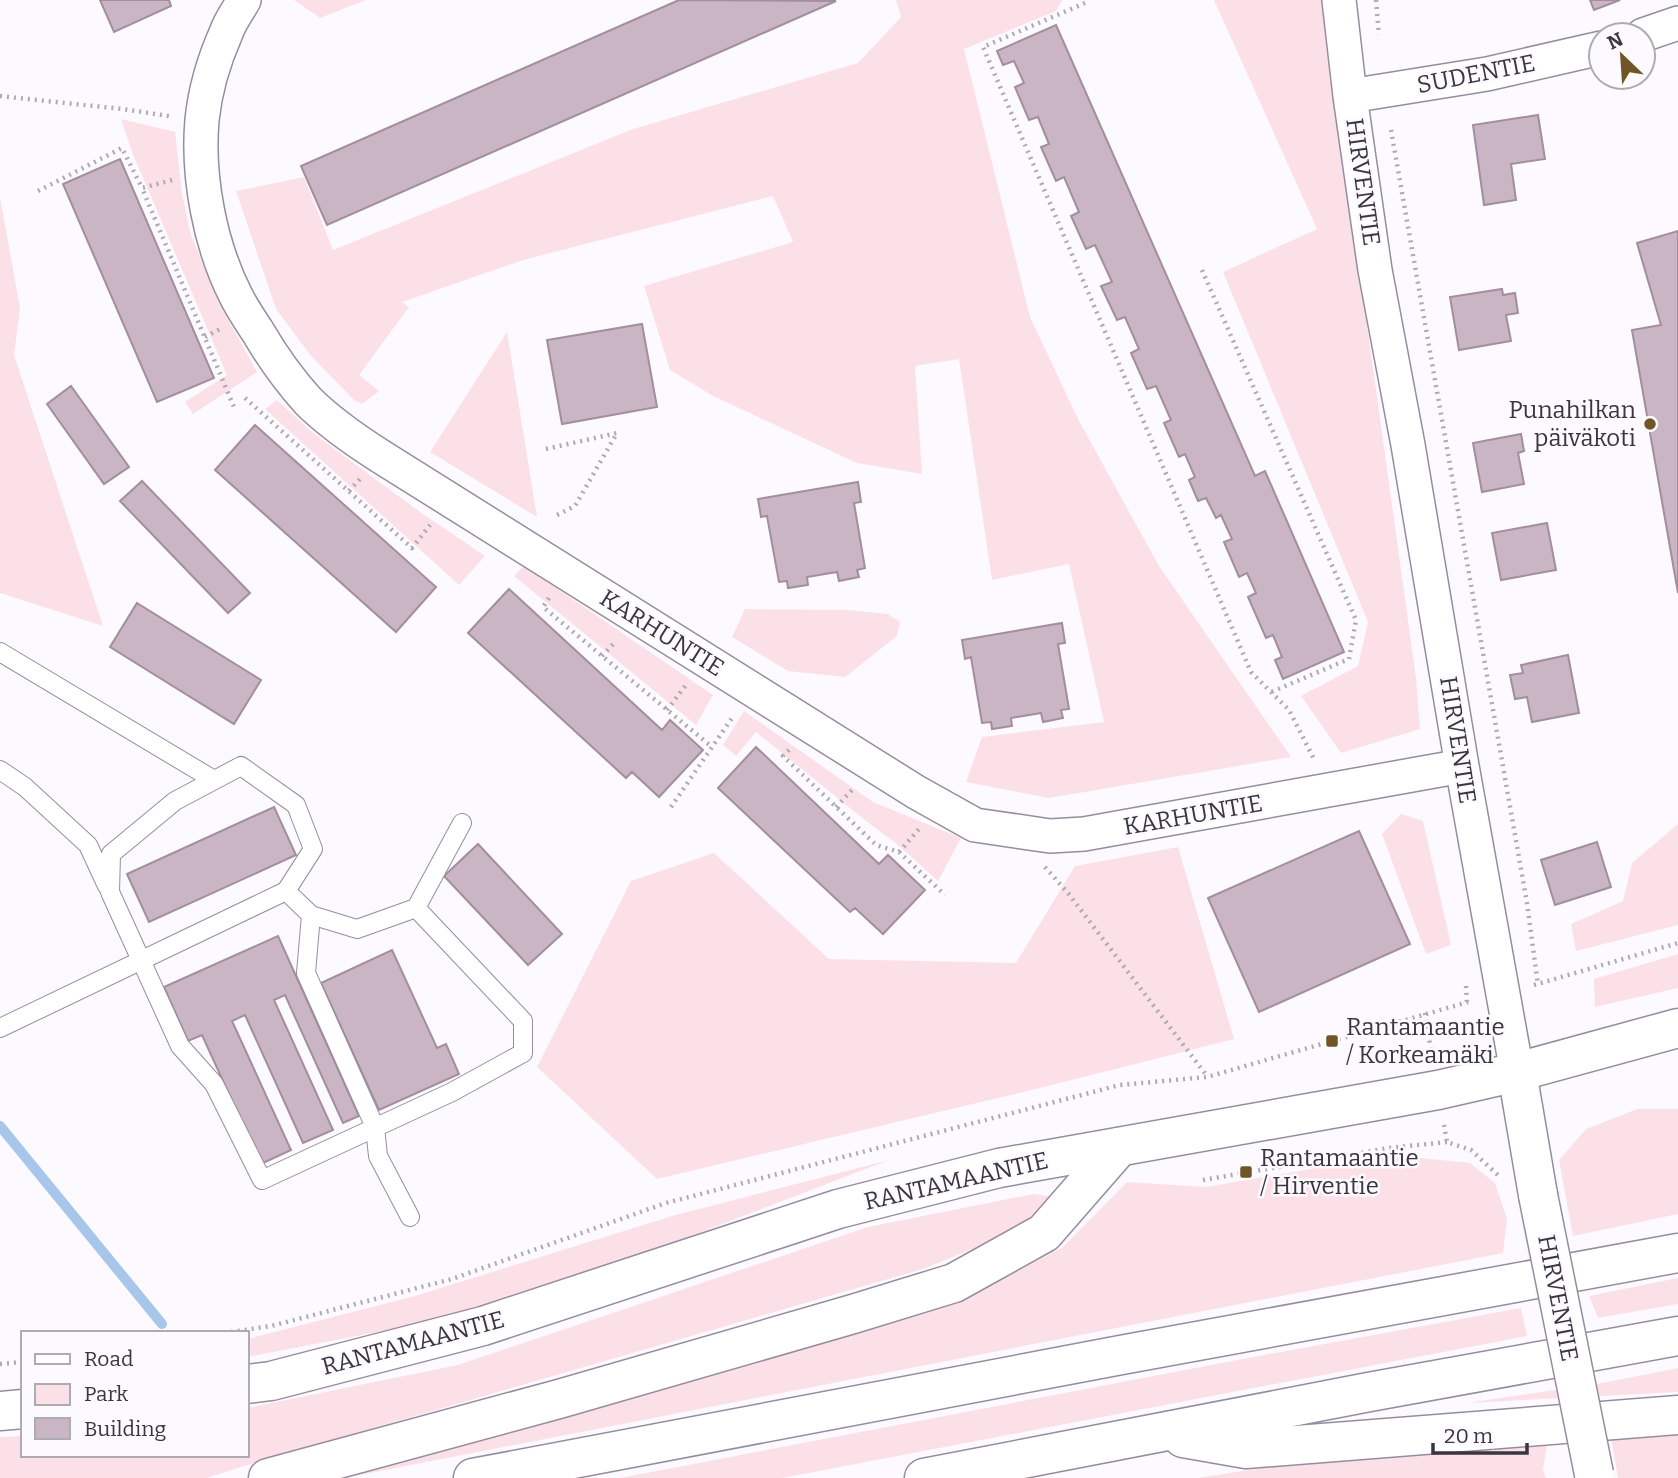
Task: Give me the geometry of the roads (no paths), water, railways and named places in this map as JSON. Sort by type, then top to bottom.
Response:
[{"type":"main road","name":"RANTAMAANTIE","points":[[248,1384],[271,1381],[484,1326],[838,1209],[999,1168],[1438,1090],[1517,1072],[1678,1027]]},
{"type":"main road","name":"HIRVENTIE","points":[[1517,1072],[1538,1195],[1594,1476]]},
{"type":"main road","points":[[268,1478],[559,1399],[954,1283],[1044,1233],[1119,1147]]},
{"type":"main road","points":[[473,1478],[1678,1253]]},
{"type":"main road","points":[[923,1478],[1678,1336]]},
{"type":"main road","points":[[0,1411],[21,1409]]},
{"type":"main road","points":[[1161,1434],[1246,1449],[1678,1415]]},
{"type":"street","name":"KARHUNTIE","points":[[244,0],[226,32],[208,87],[202,121],[202,172],[208,209],[220,257],[236,296],[272,356],[309,402],[353,439],[916,792],[975,825],[1050,836],[1084,834],[1462,766]]},
{"type":"street","name":"HIRVENTIE","points":[[1339,0],[1375,270],[1517,1072]]},
{"type":"street","points":[[1657,30],[1678,23]]},
{"type":"street","name":"SUDENTIE","points":[[1350,96],[1487,74],[1587,51]]},
{"type":"lane","points":[[0,652],[214,780]]},
{"type":"lane","points":[[0,1028],[286,891],[313,849],[296,805],[241,766],[175,801],[111,854],[110,892]]},
{"type":"lane","points":[[0,771],[24,787],[88,845],[180,1046],[214,1084],[262,1180],[452,1092],[523,1053],[523,1021],[416,908]]},
{"type":"lane","points":[[286,891],[311,915],[357,929],[416,908],[462,823]]},
{"type":"lane","points":[[311,915],[306,973],[375,1127],[378,1156],[410,1217]]},
{"type":"waterway","points":[[0,1126],[162,1324]]},
{"type":"place","name":"Punahilkan päiväkoti","points":[[1650,424]]},
{"type":"place","name":"Rantamaantie / Korkeamäki","points":[[1332,1041]]},
{"type":"place","name":"Rantamaantie / Hirventie","points":[[1246,1172]]}]
